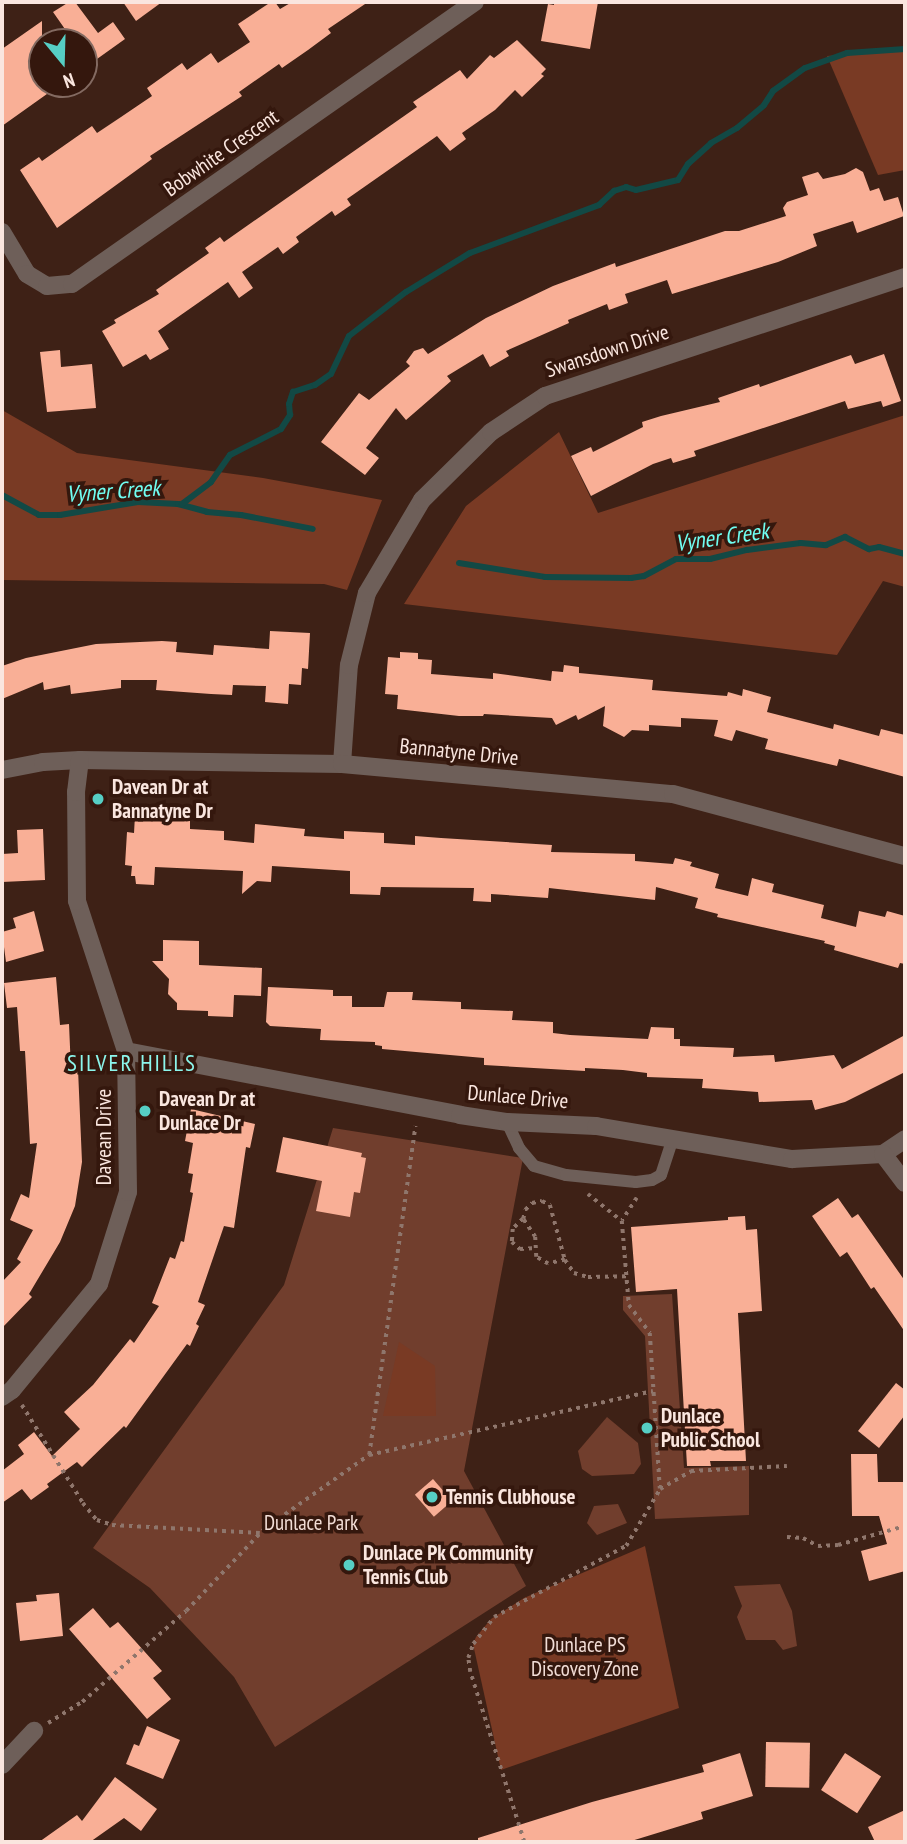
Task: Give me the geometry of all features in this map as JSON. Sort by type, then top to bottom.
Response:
[{"type":"street","name":"Bobwhite Crescent","points":[[2,232],[27,274],[47,286],[72,284],[475,2]]},
{"type":"street","name":"Swansdown Drive","points":[[342,764],[349,665],[367,593],[422,500],[491,432],[545,396],[905,277]]},
{"type":"street","name":"Bannatyne Drive","points":[[2,770],[43,762],[80,760],[342,764],[673,794],[905,856]]},
{"type":"street","name":"Davean Drive","points":[[7,1394],[99,1284],[128,1192],[126,1051],[77,901],[76,792],[80,760]]},
{"type":"street","name":"Dunlace Drive","points":[[126,1051],[507,1122],[596,1126],[792,1159],[883,1154]]},
{"type":"street","points":[[905,1139],[883,1154],[905,1183]]},
{"type":"street","points":[[2,1765],[34,1731]]},
{"type":"lane","points":[[507,1122],[529,1162],[540,1169],[566,1175],[648,1181],[662,1174],[673,1137]]},
{"type":"path","points":[[369,1455],[418,1106]]},
{"type":"path","points":[[566,1175],[622,1221]]},
{"type":"path","points":[[648,1181],[622,1221],[629,1305],[650,1333],[660,1489]]},
{"type":"path","points":[[536,1248],[520,1249],[512,1242],[513,1229],[523,1219],[525,1210],[532,1203],[542,1201],[550,1205],[565,1259],[579,1275],[626,1276]]},
{"type":"path","points":[[523,1219],[535,1237],[536,1257],[545,1264],[565,1259]]},
{"type":"path","points":[[34,1731],[82,1702],[174,1622],[260,1533],[369,1455],[654,1391]]},
{"type":"path","points":[[7,1394],[97,1520],[112,1525],[260,1533]]},
{"type":"path","points":[[524,1842],[470,1669],[472,1644],[494,1617],[626,1546],[660,1489],[691,1471],[787,1466]]},
{"type":"path","points":[[787,1538],[803,1538],[818,1546],[838,1545],[905,1526]]},
{"type":"green space","points":[[905,50],[905,170],[878,175],[827,56]]},
{"type":"green space","points":[[2,410],[77,453],[263,478],[382,500],[347,590],[324,584],[2,580]]},
{"type":"green space","points":[[905,415],[905,587],[883,581],[837,655],[404,604],[466,506],[559,432],[598,513]]},
{"type":"green space","name":"Dunlace Park","points":[[333,1128],[523,1158],[464,1471],[526,1586],[275,1747],[234,1677],[150,1588],[93,1548],[284,1285]]},
{"type":"green space","points":[[672,1294],[684,1468],[749,1466],[749,1515],[655,1519],[645,1336],[623,1310],[623,1296]]},
{"type":"green space","points":[[399,1342],[435,1366],[436,1416],[383,1416]]},
{"type":"green space","points":[[607,1417],[638,1443],[641,1464],[634,1474],[592,1476],[582,1469],[578,1451]]},
{"type":"green space","points":[[618,1504],[627,1523],[597,1535],[587,1523],[594,1506]]},
{"type":"green space","name":"Dunlace PS Discovery Zone","points":[[645,1546],[679,1708],[501,1770],[473,1644],[476,1637],[491,1619],[524,1598]]},
{"type":"green space","points":[[780,1584],[792,1611],[797,1646],[783,1650],[775,1640],[746,1640],[737,1617],[742,1606],[734,1586]]},
{"type":"building","points":[[69,2],[75,2],[94,28],[64,28],[53,12]]},
{"type":"building","points":[[123,2],[162,2],[136,21]]},
{"type":"building","points":[[275,2],[280,9],[292,2],[368,2],[328,29],[331,33],[308,50],[282,68],[279,64],[239,92],[242,96],[150,156],[152,159],[57,228],[20,170],[39,157],[42,161],[92,126],[97,133],[152,96],[147,88],[182,63],[187,70],[211,53],[218,63],[250,42],[238,24]]},
{"type":"building","points":[[554,2],[598,2],[590,49],[541,41],[548,4],[554,5]]},
{"type":"building","points":[[42,21],[42,28],[32,28]]},
{"type":"building","points":[[113,22],[125,39],[98,58],[98,33]]},
{"type":"building","points":[[28,31],[28,98],[41,98],[2,126],[2,49]]},
{"type":"building","points":[[517,40],[546,69],[541,74],[544,76],[522,97],[515,90],[495,110],[462,133],[466,139],[450,151],[437,136],[347,199],[351,205],[335,216],[332,211],[296,237],[299,242],[283,254],[278,247],[242,272],[253,288],[239,298],[228,282],[158,331],[169,349],[150,360],[146,354],[123,367],[102,331],[116,323],[114,320],[159,294],[156,290],[209,253],[205,248],[220,237],[224,242],[417,107],[413,102],[460,70],[467,79],[490,55],[494,58]]},
{"type":"building","points":[[856,168],[863,172],[870,191],[879,188],[884,201],[898,197],[904,216],[857,233],[853,221],[813,234],[817,246],[778,262],[672,294],[667,280],[625,294],[628,303],[609,310],[607,304],[568,320],[569,323],[506,351],[509,356],[490,367],[483,354],[447,376],[451,381],[406,420],[396,408],[366,448],[379,458],[365,475],[321,442],[359,393],[369,400],[410,366],[406,362],[414,351],[423,348],[428,354],[486,318],[553,286],[615,263],[616,267],[725,231],[739,231],[786,216],[783,208],[787,202],[808,195],[802,177],[818,172],[823,179],[845,174]]},
{"type":"building","points":[[60,350],[61,367],[92,364],[96,408],[47,412],[40,352]]},
{"type":"building","points":[[884,354],[901,401],[883,407],[881,401],[848,409],[845,401],[694,451],[696,456],[673,463],[671,458],[653,464],[591,496],[571,456],[591,447],[593,452],[643,427],[642,422],[720,402],[718,398],[759,384],[760,387],[851,355],[855,364]]},
{"type":"building","points":[[270,631],[310,633],[308,669],[302,668],[301,685],[289,684],[288,704],[265,702],[266,686],[233,685],[232,695],[211,694],[156,690],[157,680],[121,680],[121,688],[71,694],[70,685],[44,690],[43,682],[2,699],[2,666],[26,658],[96,644],[162,641],[177,642],[176,652],[213,655],[214,645],[269,649]]},
{"type":"building","points":[[400,652],[418,653],[418,659],[432,660],[431,674],[493,679],[493,673],[551,681],[552,671],[563,672],[564,665],[579,667],[579,673],[653,680],[652,690],[727,696],[728,692],[742,696],[743,689],[771,697],[767,712],[833,729],[834,724],[879,736],[881,729],[905,735],[905,777],[839,759],[837,766],[765,749],[768,739],[736,730],[732,741],[714,736],[718,720],[681,718],[681,727],[649,725],[649,731],[632,730],[624,737],[603,726],[605,706],[578,720],[576,715],[556,725],[552,718],[484,714],[459,716],[397,709],[398,695],[385,694],[388,657],[400,658]]},
{"type":"building","points":[[135,815],[190,819],[190,829],[224,831],[224,840],[254,843],[255,824],[305,829],[304,836],[344,839],[344,831],[384,833],[384,843],[415,845],[415,836],[552,845],[551,852],[635,854],[635,861],[673,864],[675,858],[692,862],[690,866],[719,874],[715,888],[748,896],[752,878],[774,884],[772,892],[824,905],[821,918],[856,927],[859,911],[885,917],[887,911],[905,916],[905,964],[900,963],[898,968],[834,950],[835,946],[824,943],[825,941],[717,917],[718,914],[695,908],[698,898],[656,887],[655,900],[549,888],[548,898],[491,894],[491,902],[473,901],[474,888],[381,887],[380,895],[350,894],[350,871],[272,866],[271,882],[257,881],[242,894],[243,871],[155,867],[154,885],[136,884],[135,876],[131,876],[132,866],[125,865],[127,832],[134,833]]},
{"type":"building","points":[[43,829],[45,880],[2,882],[2,854],[18,853],[17,830]]},
{"type":"building","points":[[34,911],[44,951],[6,962],[2,932],[16,928],[13,918]]},
{"type":"building","points":[[163,940],[199,941],[199,965],[262,968],[261,996],[234,995],[233,1017],[208,1016],[208,1011],[177,1010],[177,1003],[168,994],[169,979],[152,961],[163,961]]},
{"type":"building","points":[[56,977],[60,1025],[69,1024],[71,1070],[78,1069],[82,1162],[75,1206],[60,1242],[29,1294],[32,1297],[2,1328],[2,1282],[21,1262],[17,1259],[33,1230],[10,1220],[21,1194],[29,1198],[37,1143],[30,1144],[25,1051],[20,1051],[17,1007],[7,1008],[4,983]]},
{"type":"building","points":[[268,987],[333,990],[333,996],[352,996],[352,1007],[384,1007],[387,992],[413,992],[412,1000],[461,1002],[461,1009],[513,1011],[512,1020],[553,1022],[553,1033],[570,1035],[648,1039],[651,1027],[674,1028],[674,1039],[680,1039],[680,1046],[734,1048],[733,1057],[774,1055],[775,1062],[834,1055],[842,1069],[905,1035],[905,1072],[845,1102],[815,1110],[812,1100],[759,1102],[758,1092],[702,1088],[703,1079],[647,1077],[647,1073],[623,1070],[585,1068],[585,1071],[484,1065],[484,1058],[382,1049],[382,1046],[375,1045],[375,1042],[320,1040],[321,1029],[270,1026],[266,1022]]},
{"type":"building","points":[[191,1109],[255,1124],[250,1148],[246,1147],[234,1228],[224,1226],[198,1302],[205,1305],[190,1346],[187,1344],[126,1428],[124,1426],[82,1467],[77,1462],[47,1484],[49,1487],[31,1500],[22,1489],[2,1503],[2,1471],[24,1454],[18,1445],[34,1432],[52,1456],[80,1429],[64,1412],[93,1385],[130,1339],[134,1343],[159,1306],[152,1303],[170,1257],[175,1259],[181,1241],[184,1242],[193,1193],[190,1192],[193,1174],[188,1173],[193,1143],[185,1141]]},
{"type":"building","points":[[283,1137],[362,1153],[361,1157],[366,1158],[360,1193],[354,1192],[350,1217],[316,1211],[322,1181],[276,1172]]},
{"type":"building","points":[[838,1198],[852,1218],[858,1214],[905,1281],[905,1332],[874,1287],[871,1289],[847,1252],[840,1257],[812,1216]]},
{"type":"building","points":[[745,1216],[746,1230],[757,1229],[762,1311],[738,1313],[746,1461],[710,1461],[711,1466],[687,1466],[677,1289],[636,1292],[631,1227],[728,1220],[728,1217]]},
{"type":"building","points":[[896,1383],[905,1390],[905,1415],[879,1448],[858,1431]]},
{"type":"building","points":[[851,1454],[877,1454],[878,1482],[904,1482],[905,1571],[869,1581],[861,1551],[887,1544],[879,1516],[852,1516]]},
{"type":"building","name":"Tennis Clubhouse","points":[[433,1479],[452,1501],[434,1517],[415,1495]]},
{"type":"building","points":[[59,1593],[63,1636],[20,1641],[16,1603],[37,1601],[36,1595]]},
{"type":"building","points":[[93,1608],[110,1628],[118,1622],[162,1671],[153,1678],[171,1699],[147,1719],[69,1629]]},
{"type":"building","points":[[147,1726],[180,1740],[163,1779],[126,1764],[134,1744],[139,1746]]},
{"type":"building","points":[[766,1742],[810,1743],[809,1788],[765,1787]]},
{"type":"building","points":[[740,1753],[753,1796],[701,1812],[703,1819],[628,1842],[478,1842],[478,1838],[592,1802],[704,1772],[702,1765]]},
{"type":"building","points":[[845,1753],[881,1776],[857,1813],[821,1790]]},
{"type":"building","points":[[115,1777],[157,1809],[141,1831],[124,1818],[90,1842],[39,1842],[77,1815],[82,1821]]},
{"type":"building","points":[[905,1810],[905,1842],[875,1842],[868,1827]]},
{"type":"waterway","points":[[182,504],[211,482],[230,455],[281,429],[290,415],[289,404],[293,392],[315,385],[331,374],[349,336],[406,292],[470,253],[599,205],[614,191],[626,187],[636,190],[678,180],[688,164],[711,143],[737,128],[764,105],[773,91],[805,68],[847,53],[905,49]]},
{"type":"waterway","name":"Vyner Creek","points":[[2,495],[39,515],[60,515],[138,502],[178,504],[207,512],[241,515],[313,529]]},
{"type":"waterway","name":"Vyner Creek","points":[[459,563],[545,577],[631,578],[644,576],[676,559],[710,559],[747,550],[801,543],[826,545],[845,537],[869,549],[879,547],[905,554]]},
{"type":"place","name":"Davean Dr at Bannatyne Dr","points":[[98,799]]},
{"type":"place","name":"Davean Dr at Dunlace Dr","points":[[145,1111]]},
{"type":"place","name":"Dunlace Public School","points":[[647,1428]]},
{"type":"place","name":"Tennis Clubhouse","points":[[432,1497]]},
{"type":"place","name":"Dunlace Pk Community Tennis Club","points":[[349,1565]]},
{"type":"district","name":"SILVER HILLS","points":[[132,1063]]}]
